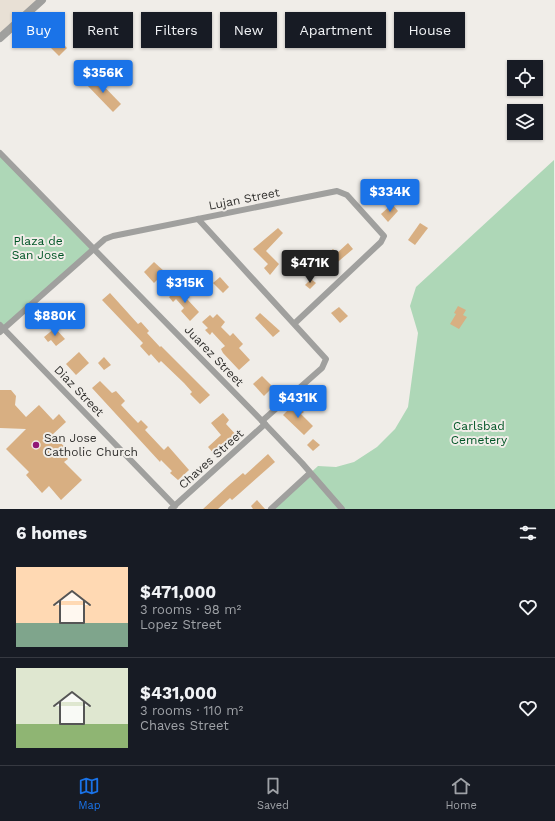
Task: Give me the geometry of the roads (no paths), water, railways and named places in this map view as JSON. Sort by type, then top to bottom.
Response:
[{"type":"street","points":[[0,38],[42,0]]},
{"type":"street","name":"Juarez Street","points":[[0,153],[264,423],[342,509]]},
{"type":"street","name":"Lujan Street","points":[[1,329],[105,239],[113,236],[337,191],[342,192],[347,195],[384,236],[381,242],[295,323]]},
{"type":"street","points":[[198,219],[295,323]]},
{"type":"street","name":"Chaves Street","points":[[173,507],[322,368],[326,361],[324,355],[295,323]]},
{"type":"street","name":"Diaz Street","points":[[1,329],[173,507]]},
{"type":"street","points":[[271,509],[310,473]]},
{"type":"place","name":"San Jose Catholic Church","points":[[36,445]]},
{"type":"park label","name":"Plaza de San Jose","points":[[38,248]]},
{"type":"park label","name":"Carlsbad Cemetery","points":[[479,433]]}]
